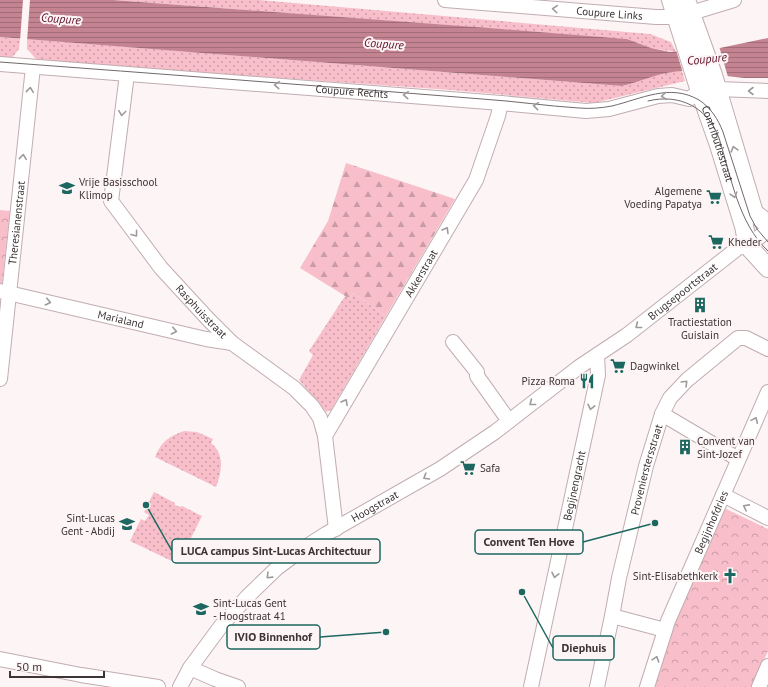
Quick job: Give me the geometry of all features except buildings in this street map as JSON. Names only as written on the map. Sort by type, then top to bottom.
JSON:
[{"type":"main road","name":"Contributiestraat","points":[[671,0],[685,10],[707,85],[754,213],[768,224]]},
{"type":"main road","name":"Contributiestraat","points":[[707,85],[719,145],[744,226],[748,246]]},
{"type":"main road","points":[[748,246],[768,268]]},
{"type":"street","name":"Coupure Links","points":[[445,0],[656,17],[734,0]]},
{"type":"street","name":"Coupure Rechts","points":[[0,64],[586,111],[609,109],[658,96],[672,95],[688,99],[707,85]]},
{"type":"street","name":"Theresianenstraat","points":[[0,379],[5,292],[33,67]]},
{"type":"street","name":"Rasphuisstraat","points":[[127,74],[111,201],[161,268],[208,319],[232,343],[294,388],[312,406],[320,418],[324,436],[336,529]]},
{"type":"street","points":[[707,85],[768,91]]},
{"type":"street","name":"Akkerstraat","points":[[324,436],[476,180],[501,103]]},
{"type":"street","name":"Brugsepoortstraat","points":[[597,355],[627,335],[738,248],[748,246],[768,230]]},
{"type":"street","name":"Marialand","points":[[5,292],[206,339],[232,343]]},
{"type":"street","name":"Provenierstersstraat","points":[[597,687],[612,616],[618,578],[646,466],[662,414],[670,398],[687,380],[738,338],[746,338],[768,350]]},
{"type":"street","points":[[453,342],[477,372],[477,376],[509,421]]},
{"type":"street","name":"Hoogstraat","points":[[180,687],[190,668],[221,626],[277,568],[301,550],[440,469],[509,421],[579,367],[597,355]]},
{"type":"street","name":"Begijnengracht","points":[[531,687],[598,375],[597,355]]},
{"type":"street","points":[[723,495],[768,392]]},
{"type":"street","points":[[662,414],[738,459]]},
{"type":"street","name":"Begijnhofdries","points":[[647,687],[665,630],[723,495],[768,518]]},
{"type":"street","points":[[612,616],[665,630]]},
{"type":"street","points":[[0,659],[81,675],[158,687]]},
{"type":"street","points":[[759,687],[768,666]]},
{"type":"street","points":[[190,668],[238,687]]},
{"type":"green space","points":[[113,0],[259,0],[650,34],[671,42],[676,52],[651,48],[627,39]]},
{"type":"green space","points":[[0,37],[20,39],[19,49],[11,59],[0,58]]},
{"type":"green space","points":[[27,39],[622,86],[659,74],[682,71],[685,81],[594,103],[451,90],[38,61],[27,49]]},
{"type":"green space","points":[[346,163],[455,199],[386,316],[353,293],[350,299],[300,268],[328,221]]},
{"type":"green space","points":[[0,210],[10,211],[2,283],[0,284]]},
{"type":"green space","points":[[353,293],[386,316],[331,410],[326,412],[299,380],[313,355],[309,351],[345,296],[350,299]]},
{"type":"green space","points":[[184,431],[197,432],[213,439],[211,443],[219,452],[221,464],[220,475],[216,487],[155,457],[160,447],[166,440]]},
{"type":"green space","points":[[154,492],[175,503],[175,505],[180,507],[182,506],[202,516],[178,564],[130,541],[141,519],[145,521],[149,515],[144,512]]},
{"type":"green space","points":[[724,508],[768,529],[768,651],[752,687],[653,687],[679,609]]},
{"type":"water","name":"Coupure","points":[[0,0],[113,0],[502,29],[627,39],[651,48],[670,52],[720,48],[768,38],[768,78],[744,78],[682,71],[659,75],[622,86],[0,37]]},
{"type":"pier","points":[[23,0],[30,0],[27,41],[20,41]]},
{"type":"pier","points":[[719,46],[728,77],[720,78],[683,73],[676,50]]},
{"type":"tram line","points":[[0,62],[583,108],[612,106],[656,94],[677,93],[688,95],[699,100],[707,107],[714,114],[719,123],[750,216],[757,229],[768,242]]},
{"type":"tram line","points":[[648,101],[660,99],[682,101],[691,105],[708,118],[719,138],[742,213],[749,227],[768,251]]},
{"type":"place","name":"Vrije Basisschool Klimop","points":[[67,188]]},
{"type":"place","name":"Algemene Voeding Papatya","points":[[714,197]]},
{"type":"place","name":"Kheder","points":[[716,242]]},
{"type":"place","name":"Tractiestation Guislain","points":[[700,305]]},
{"type":"place","name":"Dagwinkel","points":[[618,366]]},
{"type":"place","name":"Pizza Roma","points":[[587,381]]},
{"type":"place","name":"Convent van Sint-Jozef","points":[[685,447]]},
{"type":"place","name":"Safa","points":[[468,468]]},
{"type":"place","name":"LUCA campus Sint-Lucas Architectuur","points":[[146,505]]},
{"type":"place","name":"Convent Ten Hove","points":[[655,523]]},
{"type":"place","name":"Sint-Lucas Gent - Abdij","points":[[127,524]]},
{"type":"place","name":"Sint-Elisabethkerk","points":[[730,576]]},
{"type":"place","name":"Diephuis","points":[[522,592]]},
{"type":"place","name":"Sint-Lucas Gent - Hoogstraat 41","points":[[201,609]]},
{"type":"place","name":"IVIO Binnenhof","points":[[386,632]]}]
